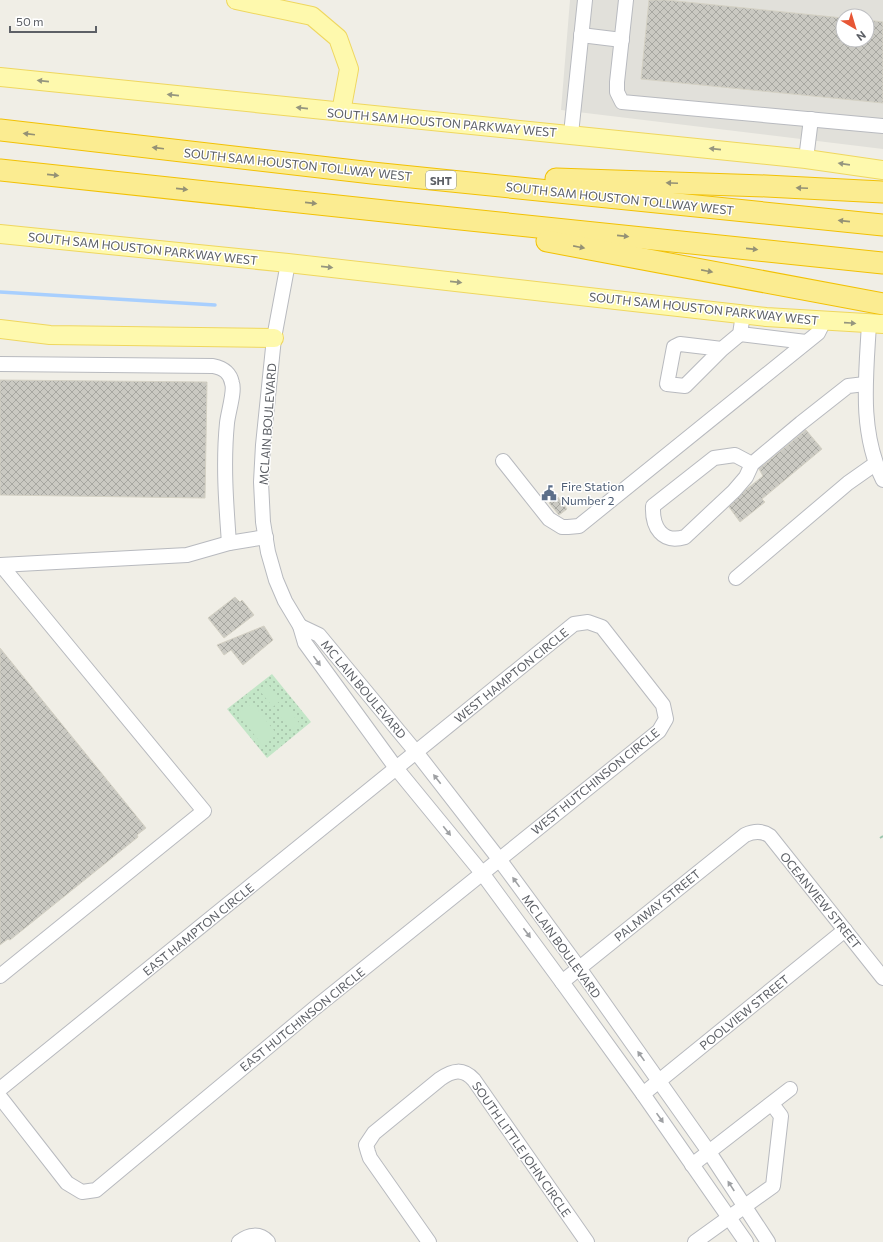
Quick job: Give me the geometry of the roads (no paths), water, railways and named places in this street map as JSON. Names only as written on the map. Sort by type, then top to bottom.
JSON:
[{"type":"highway","name":"SOUTH SAM HOUSTON TOLLWAY WEST","points":[[0,130],[372,173],[883,225]]},
{"type":"highway","points":[[0,170],[883,263]]},
{"type":"highway","points":[[372,173],[766,186],[883,192]]},
{"type":"highway","points":[[403,213],[883,304]]},
{"type":"main road","points":[[236,0],[312,16],[338,38],[349,70],[341,112]]},
{"type":"main road","name":"SOUTH SAM HOUSTON PARKWAY WEST","points":[[0,77],[571,134],[806,159],[883,170]]},
{"type":"main road","name":"SOUTH SAM HOUSTON PARKWAY WEST","points":[[0,234],[288,263],[743,314],[876,324]]},
{"type":"main road","points":[[0,329],[50,335],[274,338]]},
{"type":"street","points":[[571,134],[585,0]]},
{"type":"street","points":[[626,0],[617,82],[617,92],[622,102],[883,126]]},
{"type":"street","points":[[581,35],[622,40]]},
{"type":"street","points":[[806,159],[811,119]]},
{"type":"street","name":"MCLAIN BOULEVARD","points":[[288,263],[274,338],[263,445],[261,482],[263,522],[268,552],[285,601],[300,626]]},
{"type":"street","points":[[722,349],[740,334],[743,314]]},
{"type":"street","points":[[503,461],[549,519],[562,527],[568,528],[579,526],[818,333],[824,321]]},
{"type":"street","points":[[876,324],[865,384],[866,421],[875,464],[883,480]]},
{"type":"street","points":[[740,334],[806,342]]},
{"type":"street","points":[[0,364],[213,366],[222,368],[229,375],[233,385],[227,422],[225,478],[229,543]]},
{"type":"street","points":[[752,464],[735,455],[714,458],[653,506],[652,518],[657,529],[666,538],[677,539],[684,537],[738,486],[746,477],[752,464],[848,386],[865,384]]},
{"type":"street","points":[[736,578],[848,483],[875,464]]},
{"type":"street","points":[[1,565],[188,554],[229,543],[266,537]]},
{"type":"street","points":[[0,976],[204,811],[1,565]]},
{"type":"street","name":"WEST HAMPTON CIRCLE","points":[[396,768],[574,624],[588,622],[602,627],[639,676]]},
{"type":"street","name":"MC LAIN BOULEVARD","points":[[300,626],[319,635],[416,752],[499,859],[579,968],[709,1152],[768,1242]]},
{"type":"street","name":"MC LAIN BOULEVARD","points":[[300,626],[305,644],[339,691],[396,768],[482,873],[643,1094],[728,1218],[738,1239]]},
{"type":"street","name":"WEST HUTCHINSON CIRCLE","points":[[482,873],[659,731],[666,719],[662,706],[639,676]]},
{"type":"street","points":[[339,691],[355,678]]},
{"type":"street","name":"EAST HAMPTON CIRCLE","points":[[0,1089],[396,768]]},
{"type":"street","name":"OCEANVIEW STREET","points":[[754,832],[763,832],[770,836],[883,978]]},
{"type":"street","name":"PALMWAY STREET","points":[[562,982],[745,835],[754,832]]},
{"type":"street","name":"EAST HUTCHINSON CIRCLE","points":[[0,1097],[67,1183],[82,1192],[96,1190],[316,1007],[482,873]]},
{"type":"street","name":"POOLVIEW STREET","points":[[643,1094],[845,930]]},
{"type":"street","name":"SOUTH LITTLE JOHN CIRCLE","points":[[429,1242],[368,1152],[366,1145],[374,1133],[446,1075],[458,1072],[468,1074],[474,1080],[587,1242]]},
{"type":"street","points":[[692,1165],[790,1089]]},
{"type":"street","points":[[695,1242],[774,1186],[781,1116],[772,1104]]},
{"type":"street","points":[[738,1239],[755,1224]]},
{"type":"street","points":[[239,1242],[248,1236],[261,1236],[268,1242]]},
{"type":"waterway","points":[[0,292],[215,305]]},
{"type":"place","name":"Fire Station Number 2","points":[[549,493]]}]
